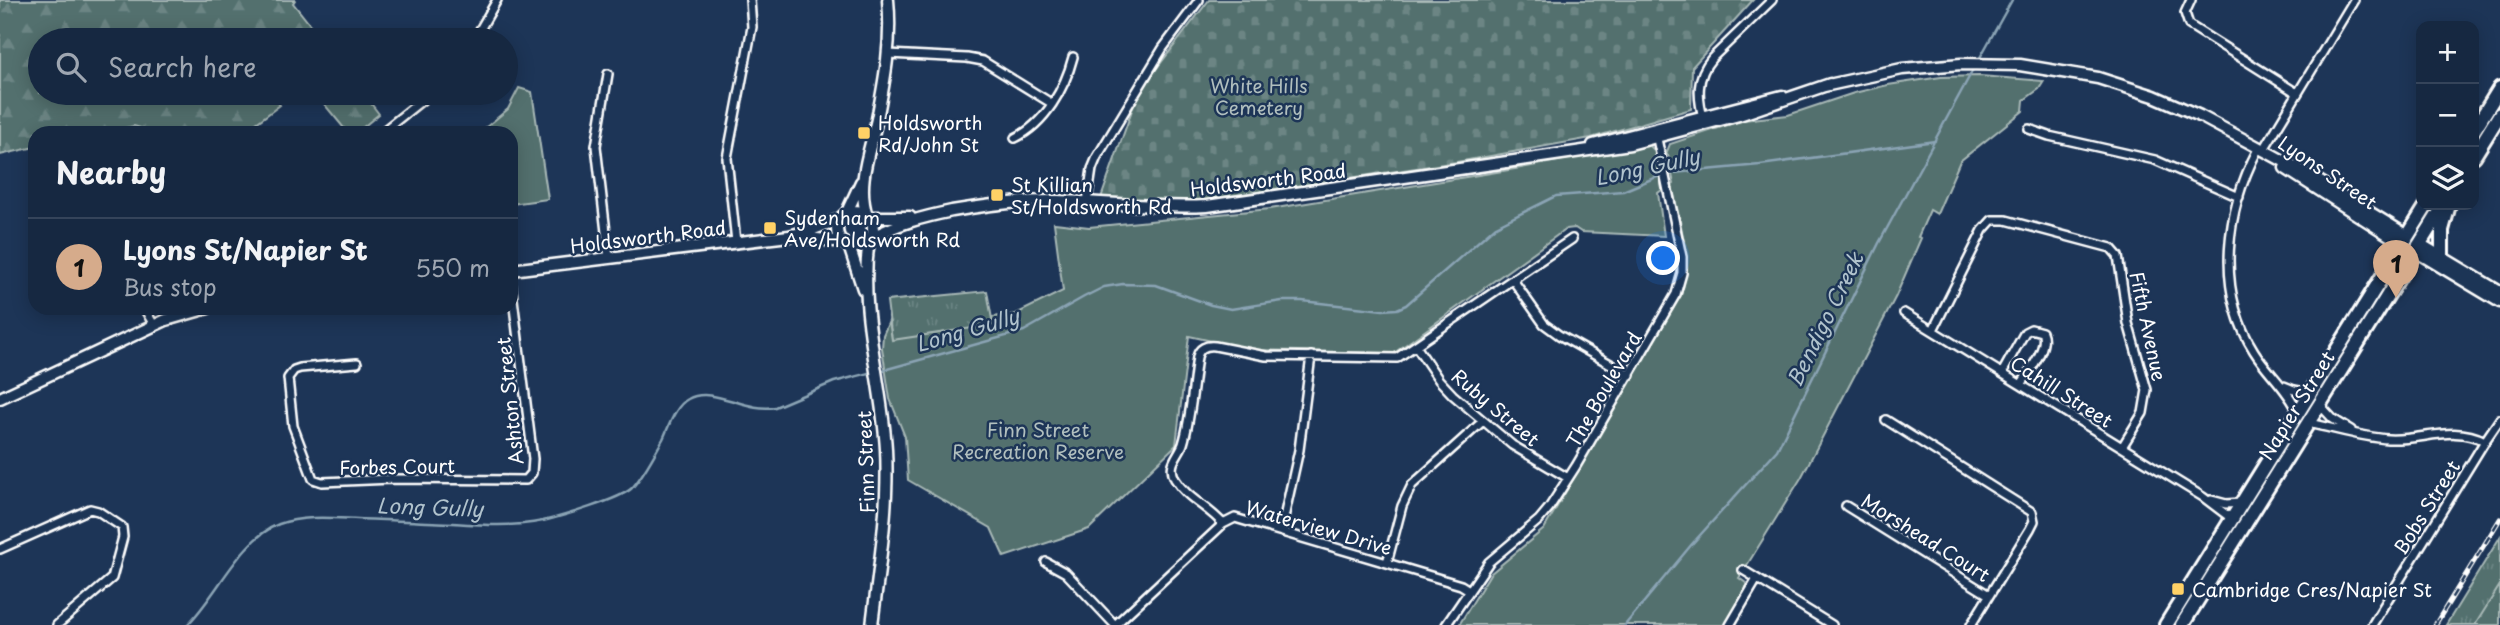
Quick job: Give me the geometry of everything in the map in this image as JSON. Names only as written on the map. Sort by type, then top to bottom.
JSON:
[{"type":"highway","points":[[2479,122],[2500,88]]},
{"type":"highway","points":[[2479,148],[2500,114]]},
{"type":"highway","name":"Napier Street","points":[[2166,625],[2424,210]]},
{"type":"highway","name":"Napier Street","points":[[2182,625],[2443,210]]},
{"type":"highway","points":[[2442,257],[2445,210]]},
{"type":"highway","name":"Lyons Street","points":[[2405,240],[2417,247]]},
{"type":"highway","points":[[2232,519],[2242,516],[2266,479],[2295,443]]},
{"type":"main road","points":[[864,175],[838,228],[846,244],[859,247],[870,240],[873,227],[863,199],[864,175],[888,54],[891,26],[888,0]]},
{"type":"main road","name":"Holdsworth Road","points":[[870,240],[898,225],[932,215],[1004,203],[1087,202],[1162,207],[1220,204],[1524,160],[1656,134],[1830,84],[1884,72],[1942,65],[2020,65],[2084,75],[2140,91],[2200,116],[2261,150]]},
{"type":"main road","name":"Lyons Street","points":[[2261,150],[2319,192],[2405,240]]},
{"type":"main road","points":[[844,216],[856,211],[868,216]]},
{"type":"main road","name":"Holdsworth Road","points":[[868,216],[932,215]]},
{"type":"main road","name":"Holdsworth Road","points":[[789,236],[844,216]]},
{"type":"main road","name":"Holdsworth Road","points":[[518,270],[789,236],[816,237],[846,244]]},
{"type":"main road","name":"Finn Street","points":[[870,240],[866,260],[867,299],[885,439],[886,491],[873,625]]},
{"type":"main road","name":"Finn Street","points":[[846,244],[867,299]]},
{"type":"main road","name":"Lyons Street","points":[[2417,247],[2442,257],[2500,292]]},
{"type":"main road","name":"Lyons Street","points":[[2417,247],[2500,302]]},
{"type":"main road","points":[[0,398],[180,315]]},
{"type":"street","points":[[481,28],[497,0]]},
{"type":"street","points":[[736,242],[727,158],[752,27],[750,0]]},
{"type":"street","points":[[1087,202],[1092,169],[1097,157],[1159,54],[1199,0]]},
{"type":"street","points":[[1704,121],[1699,86],[1705,68],[1772,0]]},
{"type":"street","points":[[2191,0],[2185,18],[2193,28],[2297,93]]},
{"type":"street","points":[[2298,412],[2290,396],[2270,374],[2248,342],[2231,297],[2229,254],[2232,226],[2247,171],[2354,0]]},
{"type":"street","points":[[888,54],[983,61],[1051,103]]},
{"type":"street","points":[[1015,138],[1035,126],[1064,83],[1073,57]]},
{"type":"street","points":[[608,74],[596,146],[609,258]]},
{"type":"street","points":[[391,126],[416,105]]},
{"type":"street","points":[[2029,129],[2155,160],[2239,197]]},
{"type":"street","name":"The Boulevard","points":[[1446,625],[1489,562],[1539,520],[1568,478],[1676,294],[1681,280],[1682,257],[1656,134]]},
{"type":"street","name":"Fifth Avenue","points":[[1933,330],[1986,225],[1992,220],[2007,220],[2111,247],[2118,256],[2128,323],[2147,390],[2143,412],[2122,447]]},
{"type":"street","name":"Waterview Drive","points":[[1469,590],[1239,519],[1223,524],[1215,514],[1194,500],[1178,483],[1172,471],[1183,442],[1199,351],[1211,345],[1252,354],[1392,359],[1400,357],[1572,240]]},
{"type":"street","points":[[1513,279],[1544,324],[1629,375]]},
{"type":"street","name":"Cahill Street","points":[[1904,313],[2203,497],[2232,519]]},
{"type":"street","points":[[148,315],[154,325]]},
{"type":"street","name":"Ashton Street","points":[[515,315],[533,459],[532,473]]},
{"type":"street","points":[[2002,373],[2025,332],[2035,329],[2042,332],[2045,338],[2043,346],[2021,385]]},
{"type":"street","name":"Ruby Street","points":[[1416,346],[1448,391],[1521,451],[1568,478]]},
{"type":"street","points":[[1281,531],[1299,450],[1311,356]]},
{"type":"street","name":"Forbes Court","points":[[357,363],[300,368],[291,372],[288,378],[293,426],[313,479],[322,482],[392,479],[516,481],[526,480],[532,473]]},
{"type":"street","points":[[2270,374],[2290,389],[2310,393]]},
{"type":"street","points":[[2319,404],[2333,419],[2358,434]]},
{"type":"street","name":"Bobs Street","points":[[2372,625],[2500,419]]},
{"type":"street","points":[[1885,420],[2032,512],[2032,525],[1971,625]]},
{"type":"street","points":[[1387,563],[1402,506],[1412,485],[1422,473],[1483,421]]},
{"type":"street","points":[[2308,423],[2358,434],[2404,439],[2456,432],[2471,434],[2485,441]]},
{"type":"street","name":"Cahill Street","points":[[2203,497],[2218,503],[2241,503]]},
{"type":"street","name":"Morshead Court","points":[[1846,506],[1989,595]]},
{"type":"street","points":[[0,549],[86,510],[99,511],[122,527],[123,537],[112,578],[57,625]]},
{"type":"street","points":[[1046,562],[1066,573],[1115,625],[1223,524]]},
{"type":"street","points":[[1743,570],[1832,625]]},
{"type":"street","points":[[1730,625],[1756,579]]},
{"type":"green space","points":[[0,0],[295,0],[293,3],[313,28],[28,28],[28,105],[280,105],[252,126],[28,126],[28,149],[0,155]]},
{"type":"green space","name":"White Hills Cemetery","points":[[1209,0],[1753,0],[1692,67],[1691,109],[1591,138],[1457,162],[1189,202],[1101,198],[1138,93]]},
{"type":"green space","points":[[1980,76],[2044,81],[2039,89],[2024,100],[2023,111],[1960,161],[1937,214],[1930,210],[1896,296],[1801,478],[1739,578],[1746,583],[1746,589],[1726,625],[1459,625],[1490,574],[1544,529],[1681,295],[1686,268],[1685,254],[1672,185],[1674,184],[1666,154],[1670,144],[1743,120],[1788,115],[1854,93],[1888,85],[1941,77]]},
{"type":"green space","points":[[518,90],[532,92],[548,199],[518,203],[518,126],[487,126],[510,105],[518,105]]},
{"type":"green space","points":[[325,105],[372,105],[379,114],[364,126],[342,126]]},
{"type":"green space","name":"Finn Street Recreation Reserve","points":[[1642,145],[1650,146],[1655,151],[1662,190],[1658,193],[1664,236],[1566,229],[1394,353],[1253,350],[1189,336],[1176,445],[1089,529],[1004,557],[991,528],[908,480],[905,437],[890,399],[882,348],[883,335],[889,321],[892,340],[993,325],[992,317],[1016,314],[1063,291],[1054,223],[1089,227],[1270,209],[1521,168]]},
{"type":"green space","points":[[987,291],[993,325],[892,341],[887,301]]},
{"type":"green space","points":[[2500,537],[2500,625],[2446,625]]},
{"type":"green space","points":[[2500,585],[2500,625],[2475,625]]},
{"type":"waterway","name":"Bendigo Creek","points":[[1977,63],[2012,0]]},
{"type":"waterway","name":"Bendigo Creek","points":[[1625,625],[1692,544],[1777,450],[1879,243],[1974,68]]},
{"type":"waterway","name":"Long Gully","points":[[880,371],[1024,331],[1104,287],[1123,284],[1156,285],[1211,305],[1231,309],[1282,301],[1397,309],[1406,305],[1496,226],[1556,196],[1623,191],[1673,173],[1760,165],[1935,141]]},
{"type":"waterway","name":"Long Gully","points":[[187,625],[252,542],[279,524],[318,518],[498,525],[543,521],[603,502],[632,488],[663,439],[676,411],[688,399],[708,395],[764,408],[775,407],[834,382],[873,372]]},
{"type":"railway","points":[[2435,625],[2500,519]]},
{"type":"place","name":"Holdsworth Rd/John St","points":[[864,133]]},
{"type":"place","name":"St Killian St/Holdsworth Rd","points":[[997,195]]},
{"type":"place","name":"Sydenham Ave/Holdsworth Rd","points":[[770,228]]},
{"type":"place","name":"Lyons St/Napier St","points":[[2396,298]]},
{"type":"place","name":"Cambridge Cres/Napier St","points":[[2178,589]]}]
